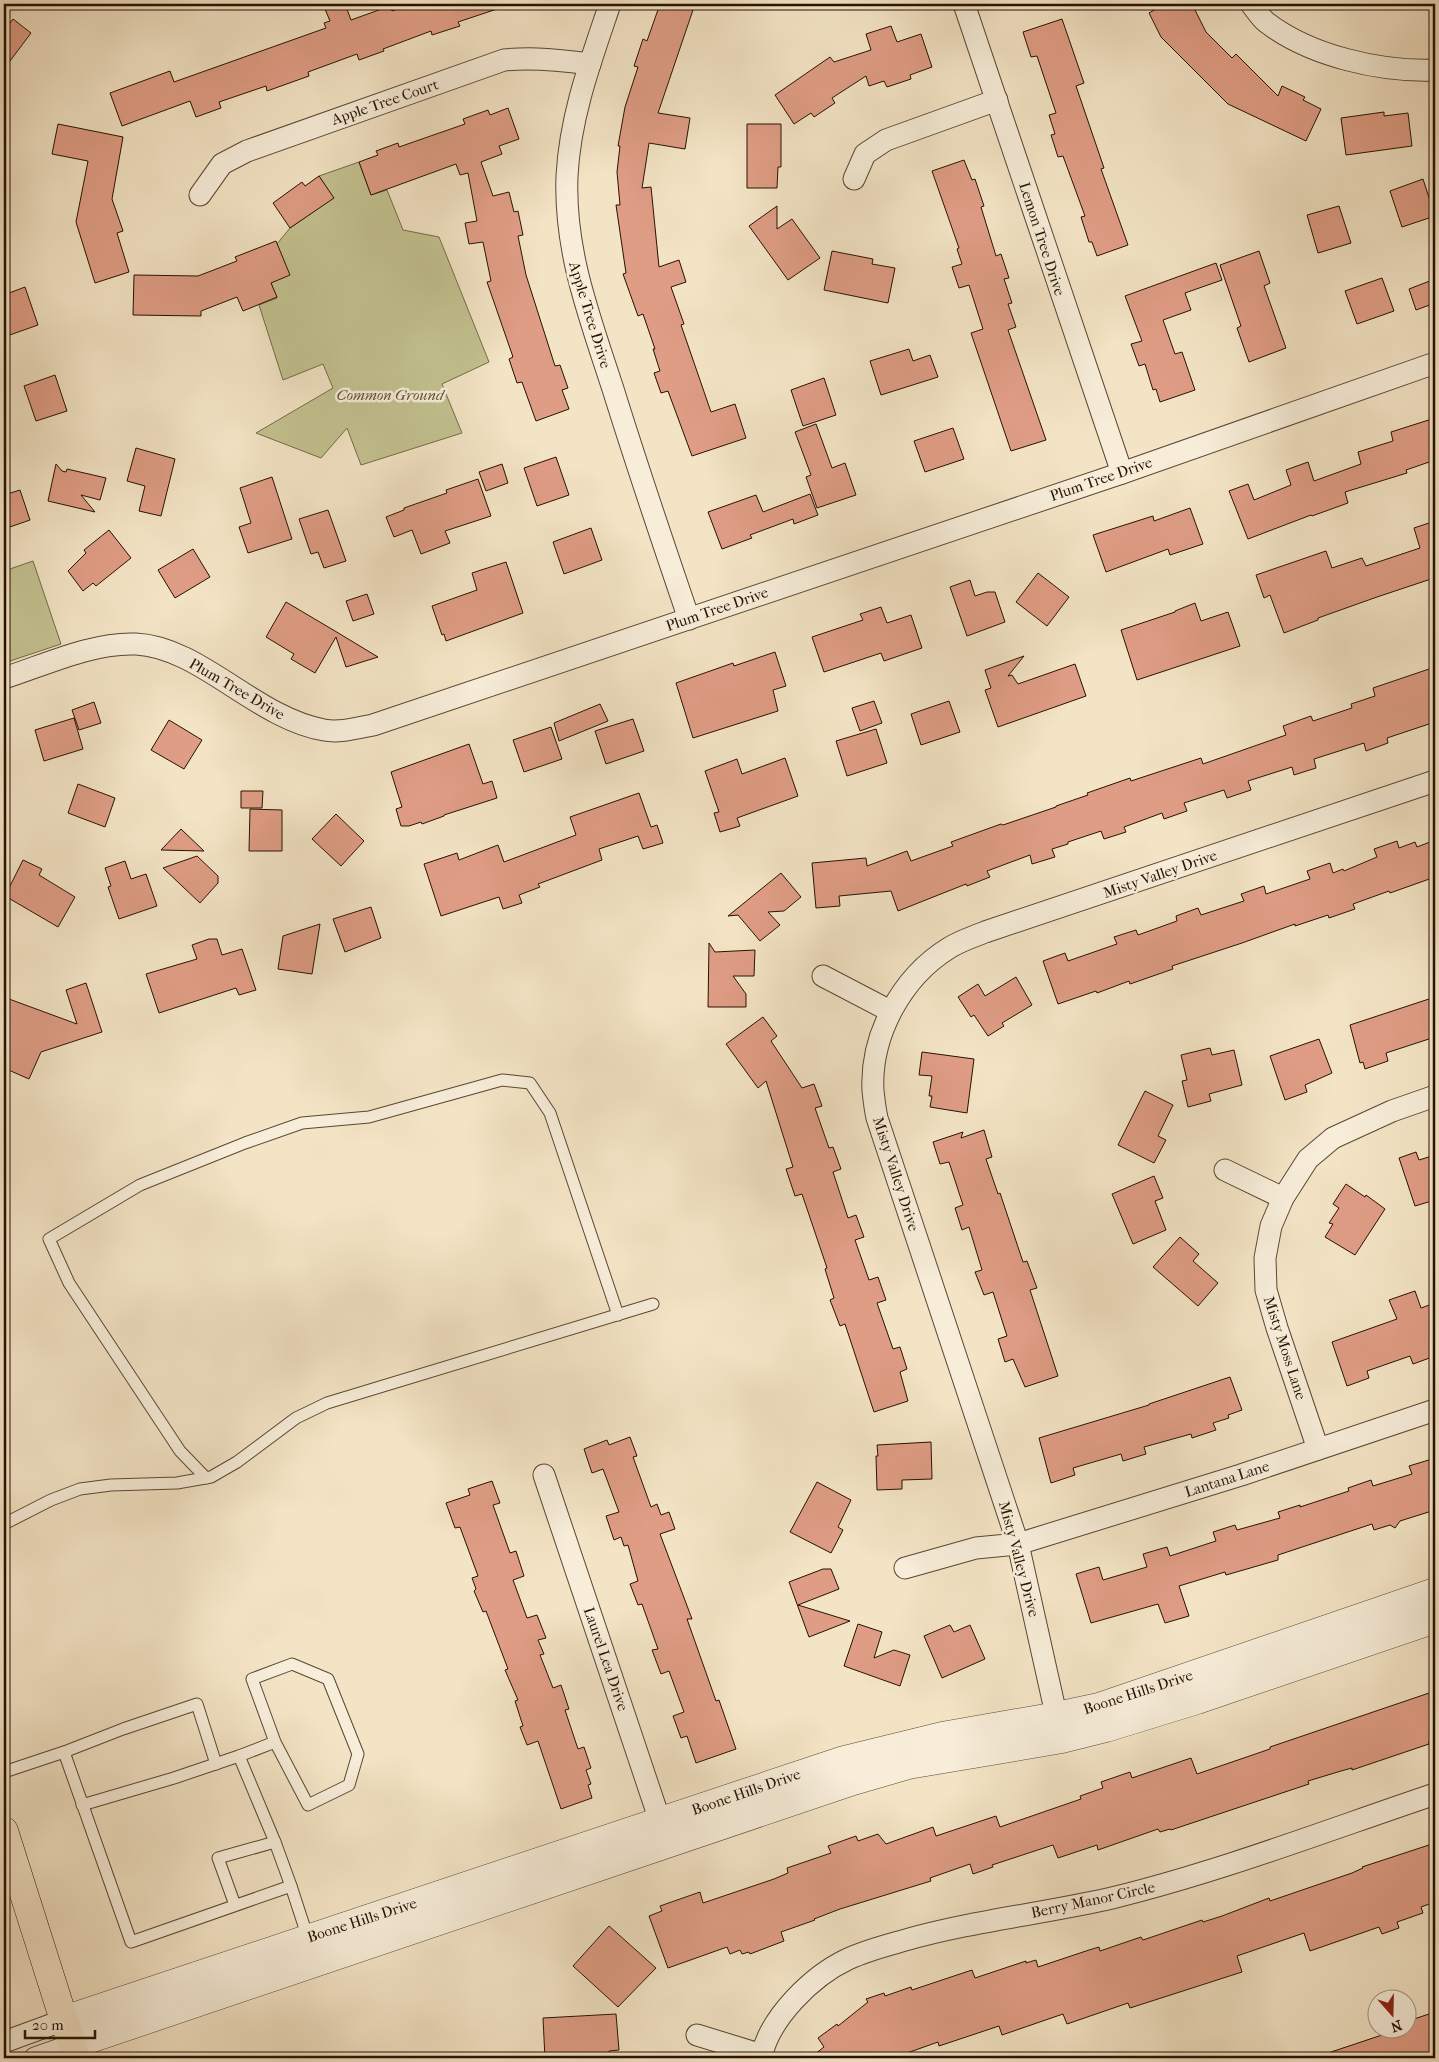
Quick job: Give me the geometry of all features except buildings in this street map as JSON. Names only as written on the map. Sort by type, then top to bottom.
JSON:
[{"type":"main road","points":[[4,1831],[71,2041]]},
{"type":"street","name":"Apple Tree Drive","points":[[610,4],[571,129],[567,216],[572,256],[584,302],[689,619]]},
{"type":"street","name":"Lemon Tree Drive","points":[[964,4],[1122,473]]},
{"type":"street","points":[[1251,4],[1264,20],[1292,39],[1331,56],[1368,64],[1435,70]]},
{"type":"street","name":"Apple Tree Court","points":[[200,195],[222,164],[247,151],[504,60],[526,58],[553,59],[590,64]]},
{"type":"street","points":[[854,179],[865,154],[886,140],[997,100]]},
{"type":"street","name":"Plum Tree Drive","points":[[4,678],[110,644],[136,644],[160,647],[188,661],[253,701],[288,719],[325,730],[349,730],[373,725],[1122,473],[1435,363]]},
{"type":"street","name":"Misty Valley Drive","points":[[1059,1728],[1018,1544],[877,1118],[873,1090],[875,1061],[890,1011],[904,989],[925,966],[950,947],[985,932],[1435,781]]},
{"type":"street","points":[[823,976],[890,1011]]},
{"type":"street","name":"Misty Moss Lane","points":[[1318,1449],[1276,1328],[1266,1290],[1266,1250],[1271,1226],[1283,1198],[1308,1158],[1333,1138],[1392,1111],[1435,1096]]},
{"type":"street","points":[[1225,1170],[1283,1198]]},
{"type":"street","name":"Lantana Lane","points":[[905,1568],[976,1548],[1018,1544],[1166,1499],[1435,1410]]},
{"type":"street","name":"Laurel Lea Drive","points":[[544,1475],[664,1832]]},
{"type":"street","name":"Boone Hills Drive","points":[[1059,1728],[1130,1697],[1435,1592]]},
{"type":"street","name":"Boone Hills Drive","points":[[71,2041],[664,1832],[862,1755],[942,1736],[1059,1728],[1106,1728],[1197,1700],[1435,1619]]},
{"type":"street","name":"Berry Manor Circle","points":[[761,2056],[773,2029],[796,1998],[822,1975],[848,1959],[934,1932],[990,1920],[1062,1910],[1180,1880],[1435,1794]]},
{"type":"street","name":"Boone Hills Drive","points":[[71,2041],[308,1938],[664,1832]]},
{"type":"street","points":[[696,2035],[761,2056]]},
{"type":"street","points":[[4,2042],[71,2041]]},
{"type":"street","points":[[35,2058],[71,2041]]},
{"type":"lane","points":[[206,1478],[180,1451],[69,1283],[49,1239],[140,1186],[245,1143],[302,1123],[368,1117],[502,1080],[530,1083],[550,1113],[618,1315]]},
{"type":"lane","points":[[4,1524],[51,1500],[80,1489],[111,1485],[177,1483],[206,1478],[237,1462],[296,1418],[327,1403],[652,1304]]},
{"type":"lane","points":[[292,1664],[328,1679],[358,1754],[349,1785],[308,1805],[275,1742],[252,1679],[292,1664]]},
{"type":"lane","points":[[4,1772],[198,1704],[216,1764]]},
{"type":"lane","points":[[82,1805],[174,1778],[275,1742]]},
{"type":"lane","points":[[64,1752],[130,1942],[291,1886]]},
{"type":"lane","points":[[240,1756],[275,1842],[308,1938]]},
{"type":"lane","points":[[235,1905],[218,1858],[275,1842]]},
{"type":"green space","name":"Common Ground","points":[[359,162],[371,195],[387,190],[403,230],[439,237],[489,362],[442,384],[462,433],[361,465],[347,428],[321,458],[256,433],[333,388],[323,364],[283,380],[259,305],[277,298],[271,283],[277,244],[290,228],[333,198],[319,176]]},
{"type":"green space","points":[[33,561],[61,644],[4,663],[4,571]]}]
